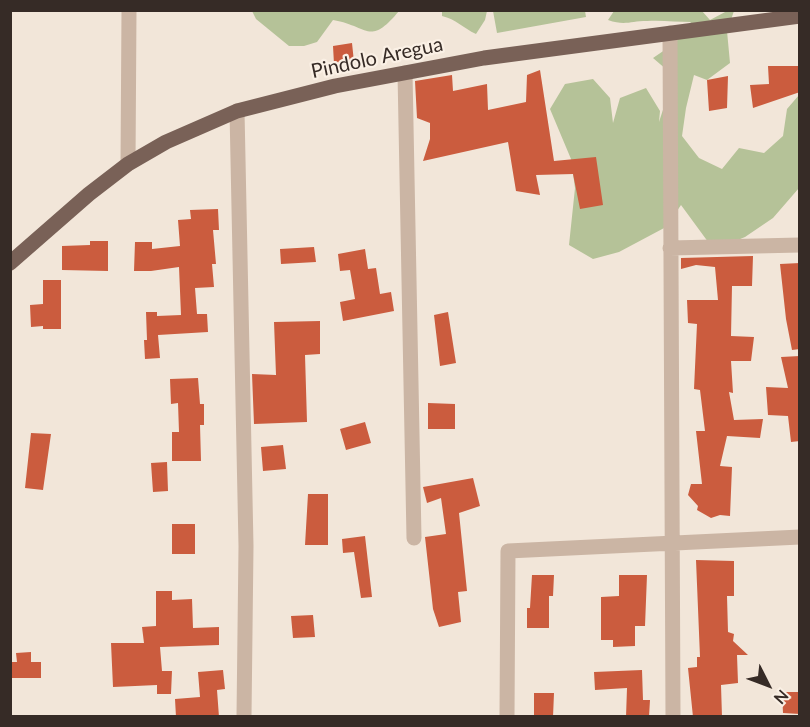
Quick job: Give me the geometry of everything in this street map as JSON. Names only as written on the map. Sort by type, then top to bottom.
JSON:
[{"type":"main road","name":"Pindolo Aregua","points":[[10,263],[89,194],[128,164],[166,142],[237,111],[335,86],[484,58],[800,16]]},
{"type":"street","points":[[128,164],[129,10]]},
{"type":"street","points":[[670,33],[669,248],[673,717]]},
{"type":"street","points":[[405,73],[414,538]]},
{"type":"street","points":[[237,111],[246,546],[244,717]]},
{"type":"street","points":[[669,248],[800,244]]},
{"type":"street","points":[[507,717],[508,551],[800,537]]},
{"type":"green space","points":[[442,10],[487,11],[485,20],[476,34],[442,16]]},
{"type":"green space","points":[[252,11],[399,11],[389,22],[374,31],[333,20],[317,42],[304,46],[289,46],[256,19]]},
{"type":"green space","points":[[493,11],[585,11],[586,17],[497,33]]},
{"type":"green space","points":[[614,11],[702,11],[710,20],[727,11],[734,11],[727,31],[730,63],[707,80],[694,75],[682,136],[699,158],[722,169],[739,148],[764,153],[783,136],[787,109],[799,95],[799,188],[773,218],[745,237],[714,250],[681,205],[666,227],[619,252],[593,259],[569,245],[575,188],[571,159],[550,109],[565,84],[593,79],[610,98],[613,123],[620,98],[646,88],[660,111],[659,122],[674,76],[653,58],[675,43],[691,22],[619,23],[608,20]]},
{"type":"building","points":[[352,43],[354,62],[334,64],[333,46]]},
{"type":"building","points":[[768,66],[800,66],[800,92],[753,108],[750,85],[769,84]]},
{"type":"building","points":[[540,70],[554,161],[596,157],[603,205],[580,209],[573,174],[536,175],[540,195],[516,191],[508,142],[423,161],[430,139],[430,123],[417,118],[415,81],[452,75],[453,91],[487,84],[488,110],[526,102],[527,75]]},
{"type":"building","points":[[728,76],[727,108],[709,111],[707,80]]},
{"type":"building","points":[[218,209],[219,230],[213,230],[216,264],[212,264],[214,287],[195,288],[197,314],[207,314],[208,332],[158,335],[160,358],[145,359],[146,312],[157,312],[157,316],[181,315],[179,267],[134,271],[135,242],[152,242],[152,249],[180,246],[178,220],[191,219],[190,210]]},
{"type":"building","points":[[90,241],[108,241],[108,271],[62,270],[62,246],[90,245]]},
{"type":"building","points":[[314,247],[316,262],[281,264],[280,249]]},
{"type":"building","points":[[365,249],[368,269],[376,268],[380,294],[391,292],[394,311],[343,321],[340,302],[355,299],[350,270],[340,271],[338,254]]},
{"type":"building","points":[[753,256],[752,286],[732,286],[731,336],[754,337],[751,361],[731,361],[733,393],[729,392],[734,420],[763,419],[760,438],[727,436],[720,466],[732,467],[730,516],[720,515],[711,518],[697,510],[698,506],[688,495],[691,484],[702,484],[696,431],[705,431],[700,390],[694,389],[697,324],[688,323],[687,300],[718,300],[715,267],[696,265],[681,269],[681,258]]},
{"type":"building","points":[[800,263],[800,349],[792,350],[780,264]]},
{"type":"building","points":[[43,280],[61,280],[61,329],[31,327],[30,305],[43,304]]},
{"type":"building","points":[[448,312],[456,363],[440,366],[434,315]]},
{"type":"building","points":[[320,321],[320,354],[305,355],[307,422],[254,424],[252,374],[276,375],[274,322]]},
{"type":"building","points":[[800,356],[800,441],[791,442],[788,416],[768,415],[766,387],[788,388],[781,357]]},
{"type":"building","points":[[198,378],[200,404],[204,404],[204,425],[200,425],[201,461],[172,461],[172,432],[179,432],[178,403],[171,404],[170,379]]},
{"type":"building","points":[[428,403],[455,404],[455,429],[428,429]]},
{"type":"building","points":[[365,422],[371,443],[346,450],[340,429]]},
{"type":"building","points":[[31,433],[51,434],[43,490],[25,488]]},
{"type":"building","points":[[283,445],[286,469],[263,471],[261,447]]},
{"type":"building","points":[[167,462],[168,491],[153,492],[151,463]]},
{"type":"building","points":[[473,478],[480,506],[459,513],[467,591],[458,592],[461,622],[439,627],[433,609],[425,537],[446,534],[441,498],[427,503],[423,487]]},
{"type":"building","points":[[308,494],[328,494],[328,545],[305,545]]},
{"type":"building","points":[[172,524],[195,524],[195,554],[172,554]]},
{"type":"building","points":[[365,536],[372,597],[361,598],[354,552],[343,553],[342,539]]},
{"type":"building","points":[[696,560],[734,561],[734,596],[727,596],[728,632],[734,634],[733,641],[748,655],[737,655],[738,683],[721,685],[722,717],[693,717],[688,668],[697,667],[697,657],[700,657]]},
{"type":"building","points":[[532,575],[554,575],[553,596],[549,596],[549,628],[527,628],[527,608],[530,608]]},
{"type":"building","points":[[619,575],[647,575],[645,626],[635,626],[635,646],[613,647],[613,640],[601,640],[601,597],[619,596]]},
{"type":"building","points":[[156,591],[172,591],[172,600],[192,599],[193,628],[219,627],[219,645],[160,647],[162,671],[172,671],[171,694],[157,694],[157,685],[113,687],[111,643],[144,643],[142,627],[156,626]]},
{"type":"building","points":[[313,615],[315,637],[293,638],[291,616]]},
{"type":"building","points":[[31,652],[31,662],[41,662],[41,678],[10,678],[10,662],[17,662],[16,653]]},
{"type":"building","points":[[223,670],[225,689],[217,690],[219,717],[176,717],[175,699],[200,697],[198,672]]},
{"type":"building","points":[[642,670],[643,700],[650,700],[649,717],[626,717],[627,688],[595,690],[594,672]]},
{"type":"building","points":[[782,692],[800,692],[800,714],[783,713]]},
{"type":"building","points":[[534,693],[554,693],[553,717],[534,717]]}]
